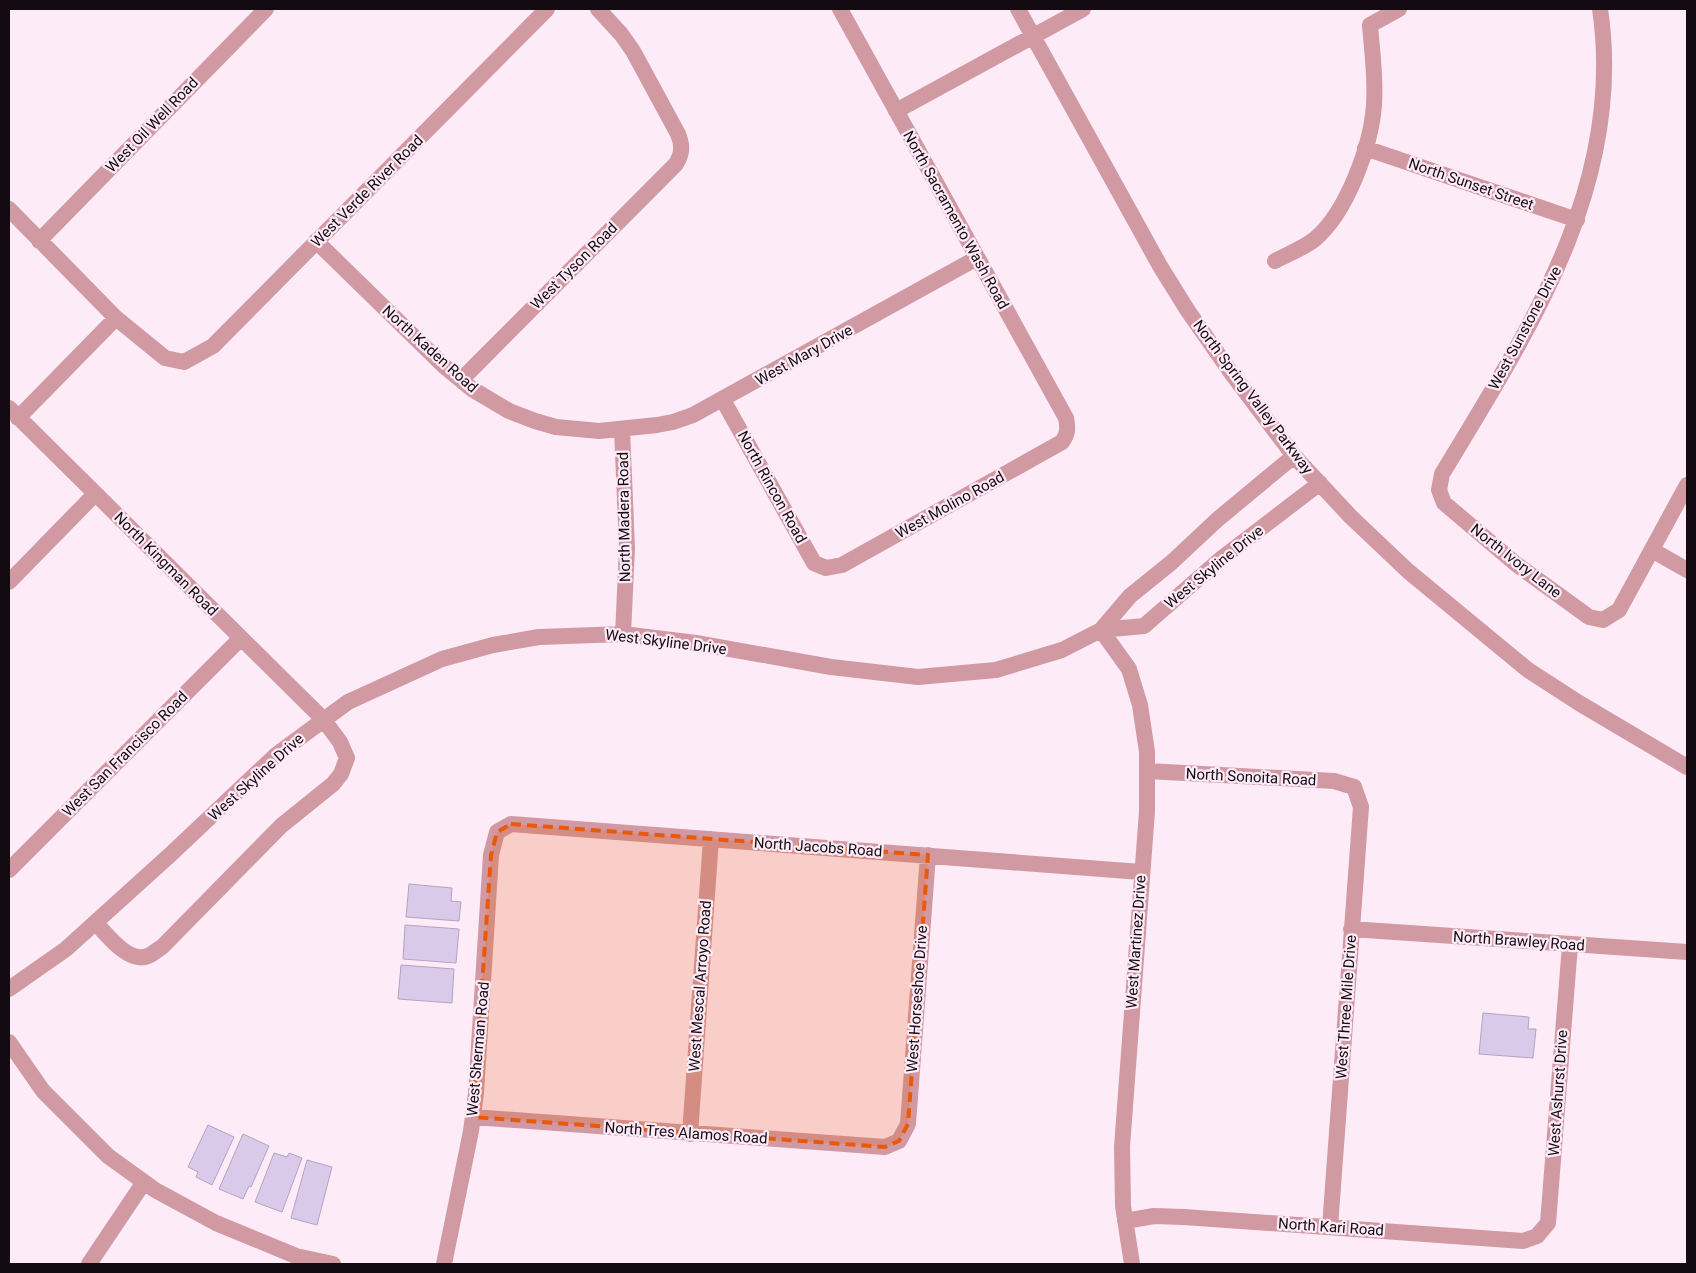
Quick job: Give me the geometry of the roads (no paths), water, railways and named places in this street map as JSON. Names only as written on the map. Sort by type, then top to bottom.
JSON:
[{"type":"street","name":"West Oil Well Road","points":[[39,241],[266,9]]},
{"type":"street","name":"West Verde River Road","points":[[116,318],[165,358],[184,362],[213,346],[547,9]]},
{"type":"street","name":"West Tyson Road","points":[[461,380],[676,164],[681,156],[682,149],[678,134],[633,51],[622,34],[598,9]]},
{"type":"street","name":"North Sacramento Wash Road","points":[[840,9],[1066,418],[1067,433]]},
{"type":"street","name":"North Spring Valley Parkway","points":[[1018,9],[1165,274],[1232,374],[1294,456],[1351,517],[1408,571],[1528,670],[1579,703],[1687,767]]},
{"type":"street","points":[[896,111],[1083,9]]},
{"type":"street","points":[[1275,261],[1314,240],[1328,226],[1344,203],[1372,127],[1374,103],[1370,24],[1400,9]]},
{"type":"street","name":"West Sunstone Drive","points":[[1439,490],[1442,474],[1520,341],[1552,280],[1576,220],[1594,163],[1601,109],[1604,65],[1600,9]]},
{"type":"street","name":"North Sunset Street","points":[[1365,148],[1576,220]]},
{"type":"street","points":[[9,209],[116,318],[13,413]]},
{"type":"street","name":"North Kaden Road","points":[[316,242],[444,366],[484,397],[509,411],[556,427],[600,432],[622,429]]},
{"type":"street","name":"West Mary Drive","points":[[622,429],[673,422],[693,415],[978,258]]},
{"type":"street","name":"North Rincon Road","points":[[723,400],[814,563],[826,568]]},
{"type":"street","name":"North Kingman Road","points":[[13,413],[323,719],[340,742],[347,758],[341,774],[333,784],[274,833],[162,947],[147,957],[132,955],[115,944],[96,923]]},
{"type":"street","name":"North Madera Road","points":[[622,429],[627,548],[623,634]]},
{"type":"street","name":"West Molino Road","points":[[826,568],[842,565],[1062,442],[1067,433]]},
{"type":"street","name":"West Skyline Drive","points":[[1102,630],[1130,596],[1294,456]]},
{"type":"street","name":"West Skyline Drive","points":[[9,989],[66,950],[276,755],[323,719],[348,702],[442,659],[494,645],[539,637],[623,634],[696,643],[831,667],[918,677],[996,670],[1062,650],[1102,630],[1144,626],[1222,558],[1320,483]]},
{"type":"street","points":[[1687,485],[1652,550],[1687,570]]},
{"type":"street","name":"North Ivory Lane","points":[[1439,490],[1444,503],[1516,564],[1589,617],[1603,620],[1619,610],[1652,550]]},
{"type":"street","points":[[9,582],[95,494]]},
{"type":"street","name":"West Martinez Drive","points":[[1102,630],[1129,668],[1140,705],[1147,752],[1146,811],[1122,1146],[1123,1206],[1132,1264]]},
{"type":"street","name":"West San Francisco Road","points":[[9,870],[241,638]]},
{"type":"street","name":"North Sonoita Road","points":[[1147,771],[1334,781],[1354,787]]},
{"type":"street","name":"West Three Mile Drive","points":[[1330,1227],[1360,807],[1354,787]]},
{"type":"street","name":"North Jacobs Road","points":[[498,832],[511,824],[1141,872]]},
{"type":"street","name":"West Sherman Road","points":[[444,1264],[476,1093],[491,855],[498,832]]},
{"type":"street","name":"West Mescal Arroyo Road","points":[[690,1134],[711,839]]},
{"type":"street","name":"West Horseshoe Drive","points":[[899,1141],[908,1124],[928,855]]},
{"type":"street","name":"North Brawley Road","points":[[1351,929],[1687,952]]},
{"type":"street","name":"West Ashurst Drive","points":[[1537,1236],[1548,1223],[1570,945]]},
{"type":"street","points":[[9,1042],[43,1091],[108,1156],[144,1182],[216,1223],[296,1256],[333,1264]]},
{"type":"street","name":"North Tres Alamos Road","points":[[472,1117],[690,1134],[885,1146],[899,1141]]},
{"type":"street","points":[[89,1264],[144,1182]]},
{"type":"street","name":"North Kari Road","points":[[1125,1221],[1154,1216],[1523,1240],[1537,1236]]}]
